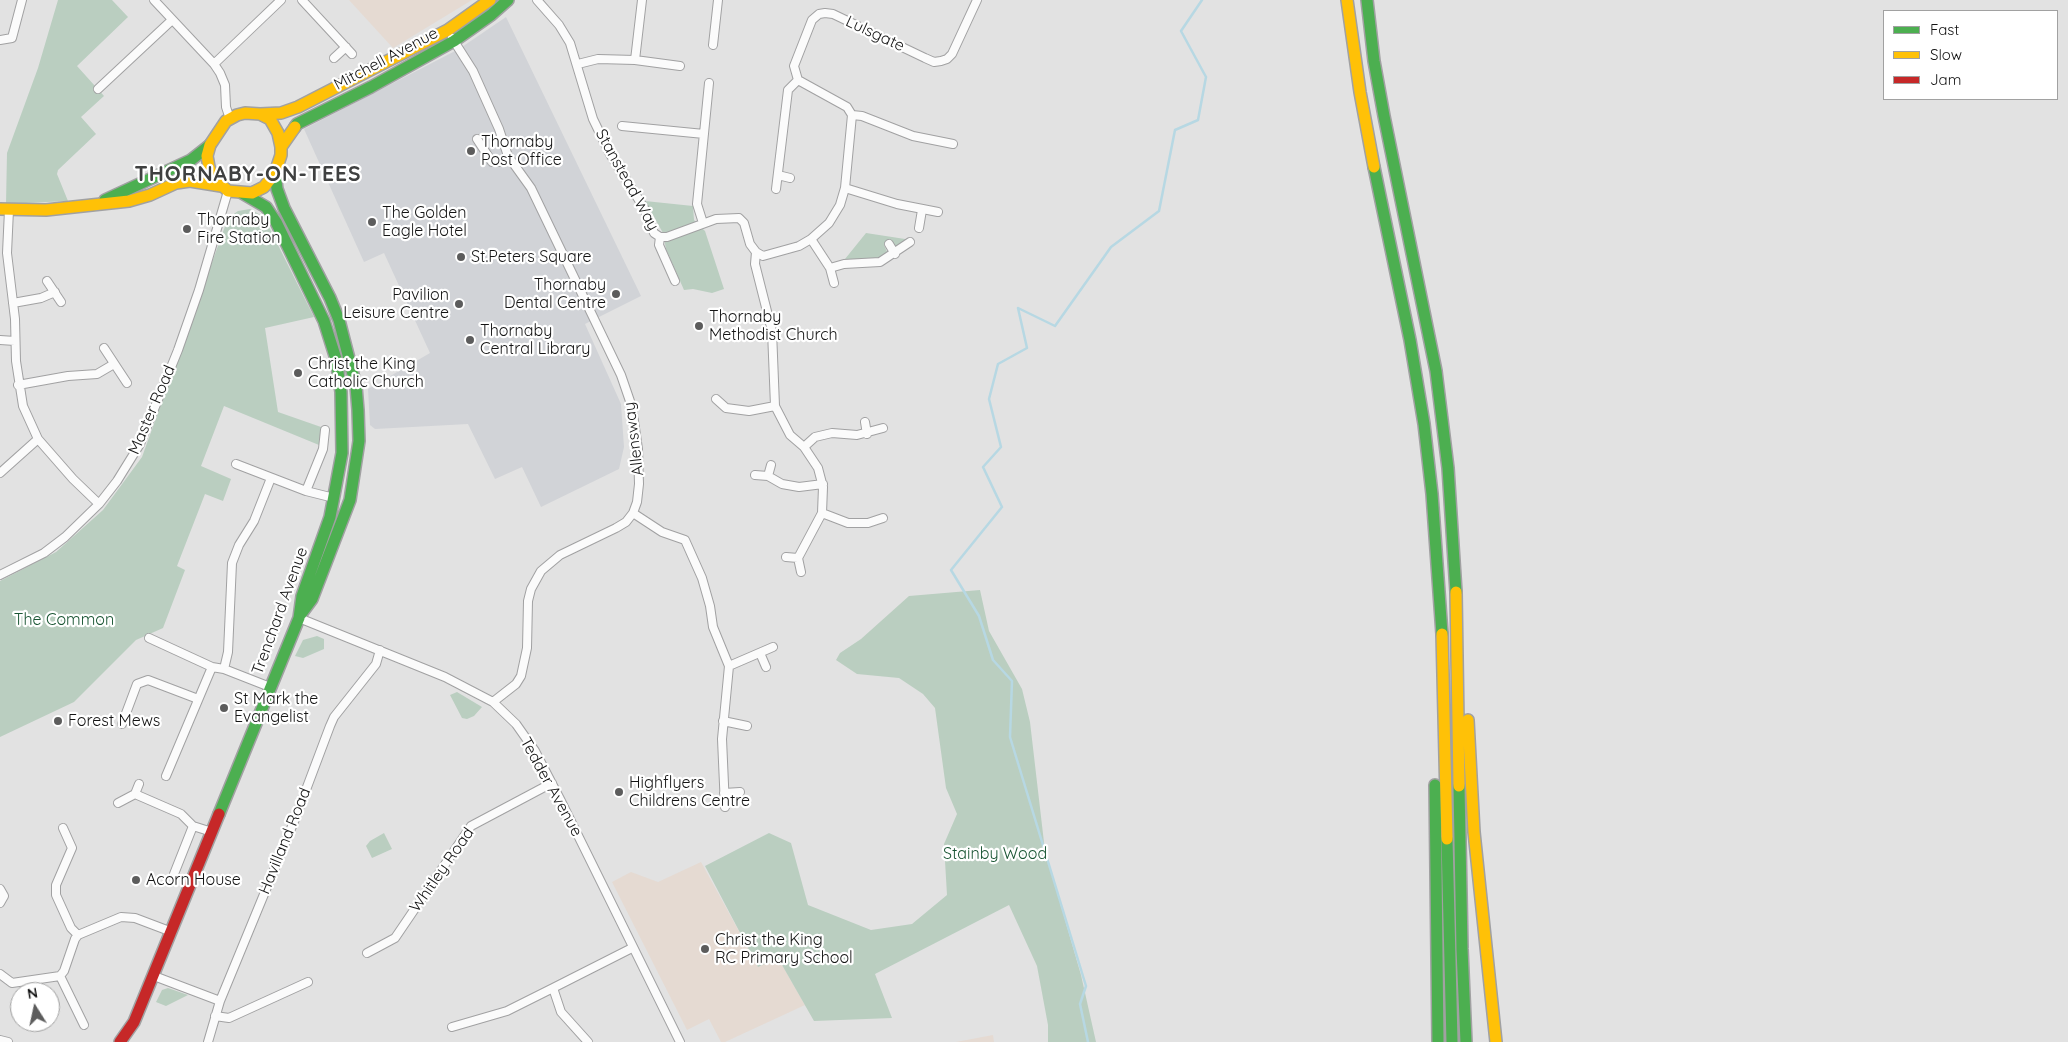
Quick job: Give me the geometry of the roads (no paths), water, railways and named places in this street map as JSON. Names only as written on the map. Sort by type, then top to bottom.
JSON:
[{"type":"main road","name":"Mitchell Avenue","points":[[230,119],[245,113],[281,112],[298,107],[448,30],[490,0]]},
{"type":"main road","name":"Mitchell Avenue","points":[[275,173],[281,155],[281,147],[297,124],[371,87],[454,41],[508,0]]},
{"type":"main road","points":[[1347,0],[1360,92],[1372,158],[1412,349],[1424,424],[1432,494],[1441,604],[1452,1042]]},
{"type":"main road","points":[[1367,0],[1374,61],[1384,116],[1436,371],[1448,468],[1456,572],[1462,940],[1466,1042]]},
{"type":"main road","points":[[260,114],[270,119],[275,126],[281,147]]},
{"type":"main road","points":[[225,188],[209,167],[208,156],[210,145],[220,127],[230,119]]},
{"type":"main road","points":[[99,203],[190,160],[210,145]]},
{"type":"main road","points":[[5,210],[46,210],[129,201],[150,195],[176,183],[190,181],[242,193],[252,193],[264,187],[275,173]]},
{"type":"main road","points":[[275,173],[277,189],[284,208],[330,298],[343,333],[356,386],[359,441],[354,480],[343,519],[321,560]]},
{"type":"main road","name":"Trenchard Avenue","points":[[120,1042],[134,1022],[154,976],[298,618],[302,596],[321,560],[342,453],[341,392],[330,338],[317,305],[276,222],[266,207],[242,193]]},
{"type":"main road","points":[[317,305],[330,298]]},
{"type":"main road","points":[[1448,468],[1460,523],[1465,582],[1469,766],[1496,1042]]},
{"type":"main road","points":[[1436,547],[1434,665],[1438,1042]]},
{"type":"main road","points":[[1442,1042],[1443,971],[1448,931]]},
{"type":"main road","points":[[1490,987],[1491,1042]]},
{"type":"street","points":[[0,40],[12,38],[22,0]]},
{"type":"street","points":[[154,0],[214,64],[225,85],[226,107],[230,119]]},
{"type":"street","points":[[214,64],[281,0]]},
{"type":"street","points":[[302,0],[352,54]]},
{"type":"street","name":"Stanstead Way","points":[[537,0],[559,25],[570,43],[578,64],[583,90],[591,112],[610,154],[644,208],[654,233],[660,238],[659,245],[675,281]]},
{"type":"street","points":[[635,60],[642,0]]},
{"type":"street","points":[[713,45],[718,0]]},
{"type":"street","name":"Lulsgate","points":[[776,189],[788,90],[798,80],[794,66],[812,20],[819,14],[833,14],[934,62],[947,59],[952,54],[977,0]]},
{"type":"street","points":[[98,89],[172,20]]},
{"type":"street","name":"Allensway","points":[[448,30],[473,71],[499,129],[508,156],[533,192],[596,320],[628,394],[635,423],[638,449],[639,484],[634,513]]},
{"type":"street","points":[[334,58],[346,47]]},
{"type":"street","points":[[578,64],[598,59],[635,60],[680,66]]},
{"type":"street","points":[[660,238],[716,219],[739,218],[744,223],[750,244],[756,252],[763,256],[799,246],[812,239],[829,223],[840,205],[845,188],[852,115],[847,107],[798,80]]},
{"type":"street","points":[[703,223],[697,204],[709,83]]},
{"type":"street","points":[[852,115],[862,116],[914,136],[953,144]]},
{"type":"street","points":[[622,126],[704,134]]},
{"type":"street","points":[[942,142],[944,132]]},
{"type":"street","points":[[477,139],[492,162],[500,162],[508,156]]},
{"type":"street","points":[[778,176],[790,178]]},
{"type":"street","name":"Master Road","points":[[0,575],[44,554],[65,537],[100,504],[140,444],[184,333],[225,188]]},
{"type":"street","points":[[845,188],[922,210],[938,212]]},
{"type":"street","points":[[5,210],[4,253],[13,303],[18,385],[23,406],[38,439],[73,479],[100,504]]},
{"type":"street","points":[[919,228],[922,210]]},
{"type":"street","points":[[812,239],[830,268],[834,283]]},
{"type":"street","points":[[830,268],[844,264],[880,262],[895,254],[910,242]]},
{"type":"street","points":[[889,244],[895,254]]},
{"type":"street","points":[[756,252],[755,264],[772,331],[775,406],[790,435],[804,447],[818,468],[822,484],[824,499],[822,514],[798,558],[801,572]]},
{"type":"street","points":[[47,281],[61,302]]},
{"type":"street","points":[[13,303],[41,298],[54,292]]},
{"type":"street","points":[[0,340],[15,341]]},
{"type":"street","points":[[104,348],[127,383]]},
{"type":"street","points":[[18,385],[68,376],[97,374],[114,364]]},
{"type":"street","points":[[716,399],[726,408],[749,411],[775,406]]},
{"type":"street","points":[[721,416],[726,408]]},
{"type":"street","points":[[865,422],[868,434]]},
{"type":"street","points":[[804,447],[816,437],[832,433],[868,434],[883,428]]},
{"type":"street","points":[[306,491],[322,449],[326,430]]},
{"type":"street","points":[[0,473],[38,439]]},
{"type":"street","points":[[236,464],[306,491],[334,498]]},
{"type":"street","points":[[768,476],[771,465]]},
{"type":"street","points":[[755,475],[768,476],[782,484],[799,487],[822,484]]},
{"type":"street","points":[[224,669],[228,652],[232,563],[239,545],[254,521],[271,478]]},
{"type":"street","points":[[493,702],[516,684],[521,676],[527,648],[528,601],[531,589],[541,571],[560,555],[616,528],[626,522],[634,513],[662,532],[685,540],[702,578],[710,606],[712,627],[729,666],[722,739],[725,807]]},
{"type":"street","points":[[822,514],[848,523],[868,523],[883,518]]},
{"type":"street","points":[[786,557],[798,558]]},
{"type":"street","name":"Tedder Avenue","points":[[298,618],[446,677],[493,702],[516,724],[535,750],[680,1042]]},
{"type":"street","points":[[149,638],[212,667],[224,669],[270,687]]},
{"type":"street","points":[[729,666],[773,647]]},
{"type":"street","name":"Havilland Road","points":[[208,1042],[220,1001],[295,819],[330,726],[334,717],[376,664],[380,650]]},
{"type":"street","points":[[760,653],[766,667]]},
{"type":"street","points":[[166,776],[212,667]]},
{"type":"street","points":[[122,724],[137,684],[148,680],[198,699]]},
{"type":"street","points":[[724,721],[746,726]]},
{"type":"street","points":[[118,802],[135,794],[139,784]]},
{"type":"street","name":"Whitley Road","points":[[367,953],[395,938],[471,826],[552,784]]},
{"type":"street","points":[[724,793],[740,792]]},
{"type":"street","points":[[135,794],[182,814],[193,826],[212,832]]},
{"type":"street","points":[[174,874],[193,826]]},
{"type":"street","points":[[64,828],[72,848],[56,884],[56,894],[72,928],[78,935]]},
{"type":"street","points":[[0,889],[4,896],[0,903]]},
{"type":"street","points":[[0,974],[12,983],[60,976],[64,971],[78,935],[121,918],[135,918],[172,932]]},
{"type":"street","points":[[452,1027],[507,1011],[632,948]]},
{"type":"street","points":[[60,976],[84,1025]]},
{"type":"street","points":[[154,976],[220,1001]]},
{"type":"street","points":[[215,1016],[230,1018],[308,982]]},
{"type":"street","points":[[553,988],[561,1012],[588,1042]]},
{"type":"street","points":[[0,1040],[8,1042]]},
{"type":"waterway","points":[[1088,1042],[1080,1004],[1086,986],[1010,737],[1012,681],[993,660],[979,616],[951,570],[1002,507],[983,467],[1001,447],[989,399],[998,364],[1027,348],[1018,308],[1055,326],[1111,247],[1159,211],[1175,130],[1198,120],[1206,77],[1181,31],[1202,0]]},
{"type":"place","name":"Thornaby Post Office","points":[[471,151]]},
{"type":"place","name":"The Golden Eagle Hotel","points":[[372,222]]},
{"type":"place","name":"Thornaby Fire Station","points":[[187,229]]},
{"type":"place","name":"St.Peters Square","points":[[461,257]]},
{"type":"place","name":"Thornaby Dental Centre","points":[[616,294]]},
{"type":"place","name":"Pavilion Leisure Centre","points":[[459,304]]},
{"type":"place","name":"Thornaby Methodist Church","points":[[699,326]]},
{"type":"place","name":"Thornaby Central Library","points":[[470,340]]},
{"type":"place","name":"Christ the King Catholic Church","points":[[298,373]]},
{"type":"place","name":"St Mark the Evangelist","points":[[224,708]]},
{"type":"place","name":"Forest Mews","points":[[58,721]]},
{"type":"place","name":"Highflyers Childrens Centre","points":[[619,792]]},
{"type":"place","name":"Acorn House","points":[[136,880]]},
{"type":"place","name":"Christ the King RC Primary School","points":[[705,949]]},
{"type":"district","name":"THORNABY-ON-TEES","points":[[248,175]]},
{"type":"park label","name":"The Common","points":[[64,620]]},
{"type":"park label","name":"Stainby Wood","points":[[995,854]]}]
